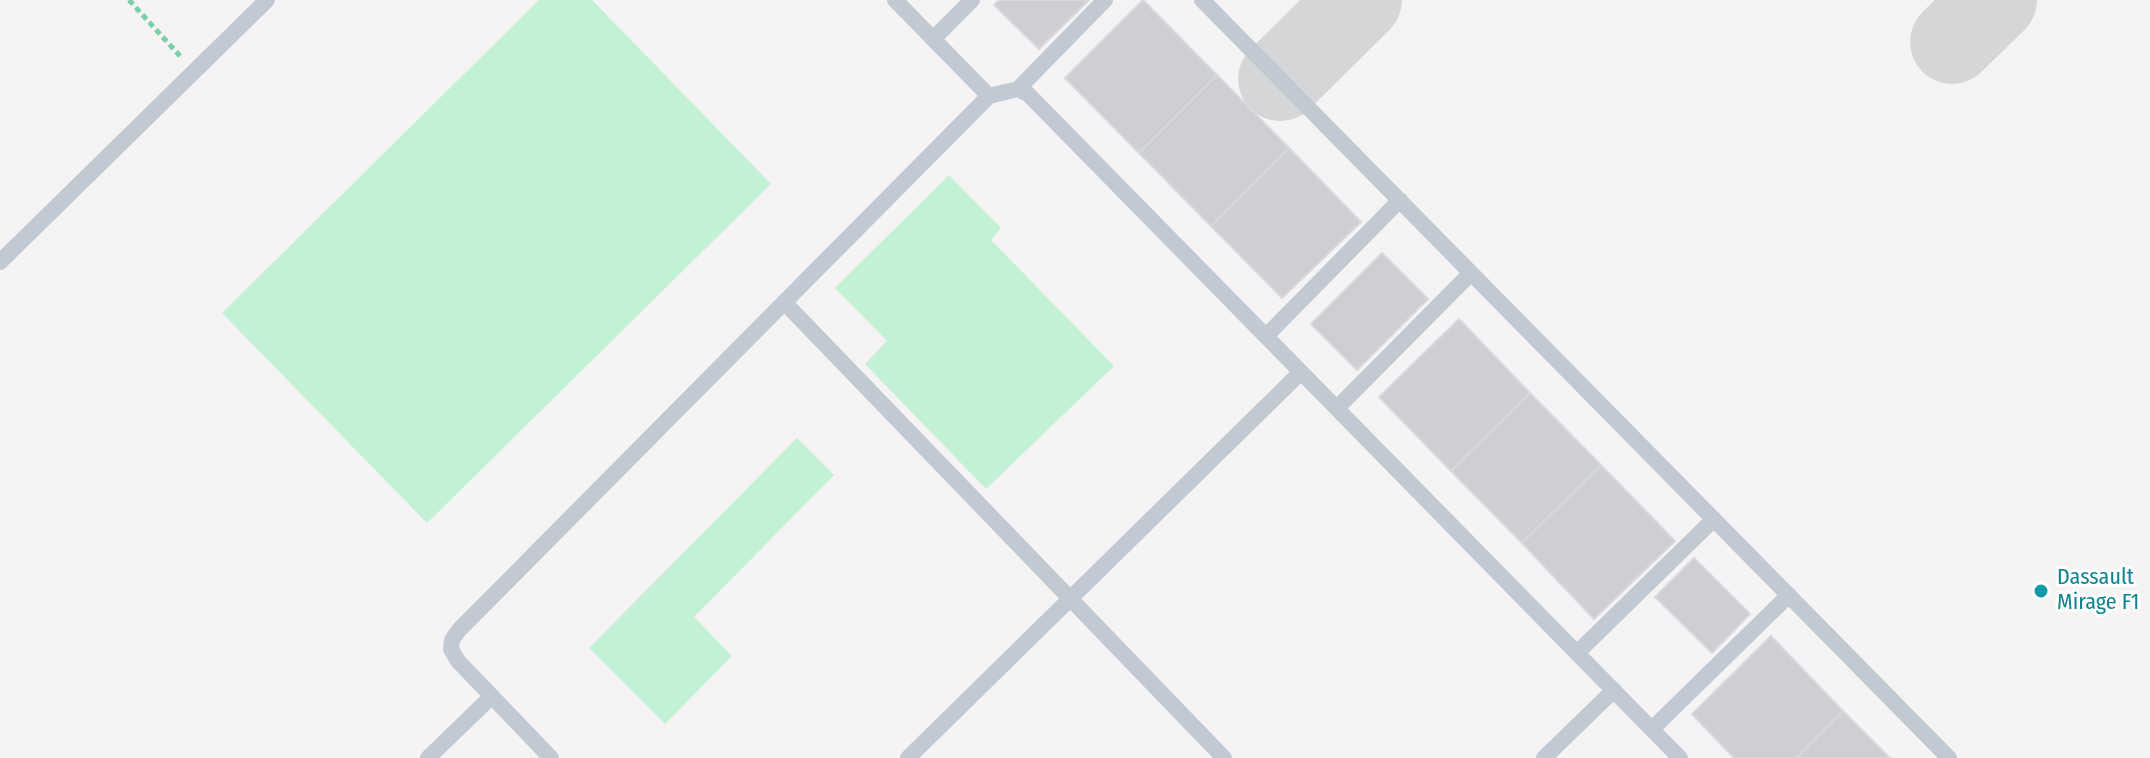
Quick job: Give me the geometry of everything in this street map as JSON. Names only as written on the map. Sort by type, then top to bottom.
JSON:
[{"type":"lane","points":[[0,262],[267,0]]},
{"type":"lane","points":[[895,0],[989,96]]},
{"type":"lane","points":[[933,39],[972,0]]},
{"type":"lane","points":[[551,758],[458,661],[451,649],[452,640],[459,630],[989,96],[1018,89],[1105,0]]},
{"type":"lane","points":[[1202,0],[1949,758]]},
{"type":"lane","points":[[1018,89],[1028,94],[1680,758]]},
{"type":"lane","points":[[1266,336],[1400,200]]},
{"type":"lane","points":[[1337,408],[1471,273]]},
{"type":"lane","points":[[784,302],[1224,758]]},
{"type":"lane","points":[[908,758],[1301,372]]},
{"type":"lane","points":[[1577,653],[1714,519]]},
{"type":"lane","points":[[1652,729],[1789,595]]},
{"type":"lane","points":[[1544,758],[1614,690]]},
{"type":"lane","points":[[428,758],[492,696]]},
{"type":"path","points":[[129,0],[194,72]]},
{"type":"green space","points":[[539,0],[592,0],[771,184],[427,523],[222,313]]},
{"type":"green space","points":[[949,175],[1001,228],[991,240],[1114,366],[986,489],[865,364],[887,341],[835,288]]},
{"type":"green space","points":[[797,438],[834,475],[694,617],[732,656],[665,724],[589,648]]},
{"type":"building","points":[[999,0],[1089,0],[1039,49],[994,5]]},
{"type":"building","points":[[1143,0],[1217,75],[1139,153],[1065,78]]},
{"type":"building","points":[[1217,75],[1289,148],[1211,226],[1139,153]]},
{"type":"building","points":[[1289,148],[1361,222],[1282,298],[1211,226]]},
{"type":"building","points":[[1382,253],[1428,299],[1357,370],[1311,324]]},
{"type":"building","points":[[1459,319],[1530,393],[1451,471],[1379,397]]},
{"type":"building","points":[[1530,393],[1601,465],[1522,543],[1451,471]]},
{"type":"building","points":[[1601,465],[1675,541],[1594,619],[1522,543]]},
{"type":"building","points":[[1694,558],[1750,614],[1712,653],[1655,597]]},
{"type":"building","points":[[1771,636],[1843,711],[1796,758],[1734,758],[1692,714]]},
{"type":"building","points":[[1843,711],[1890,758],[1796,758]]},
{"type":"taxiway","points":[[1280,79],[1360,0]]},
{"type":"taxiway","points":[[1952,42],[1995,0]]},
{"type":"place","name":"Dassault Mirage F1","points":[[2041,591]]}]
